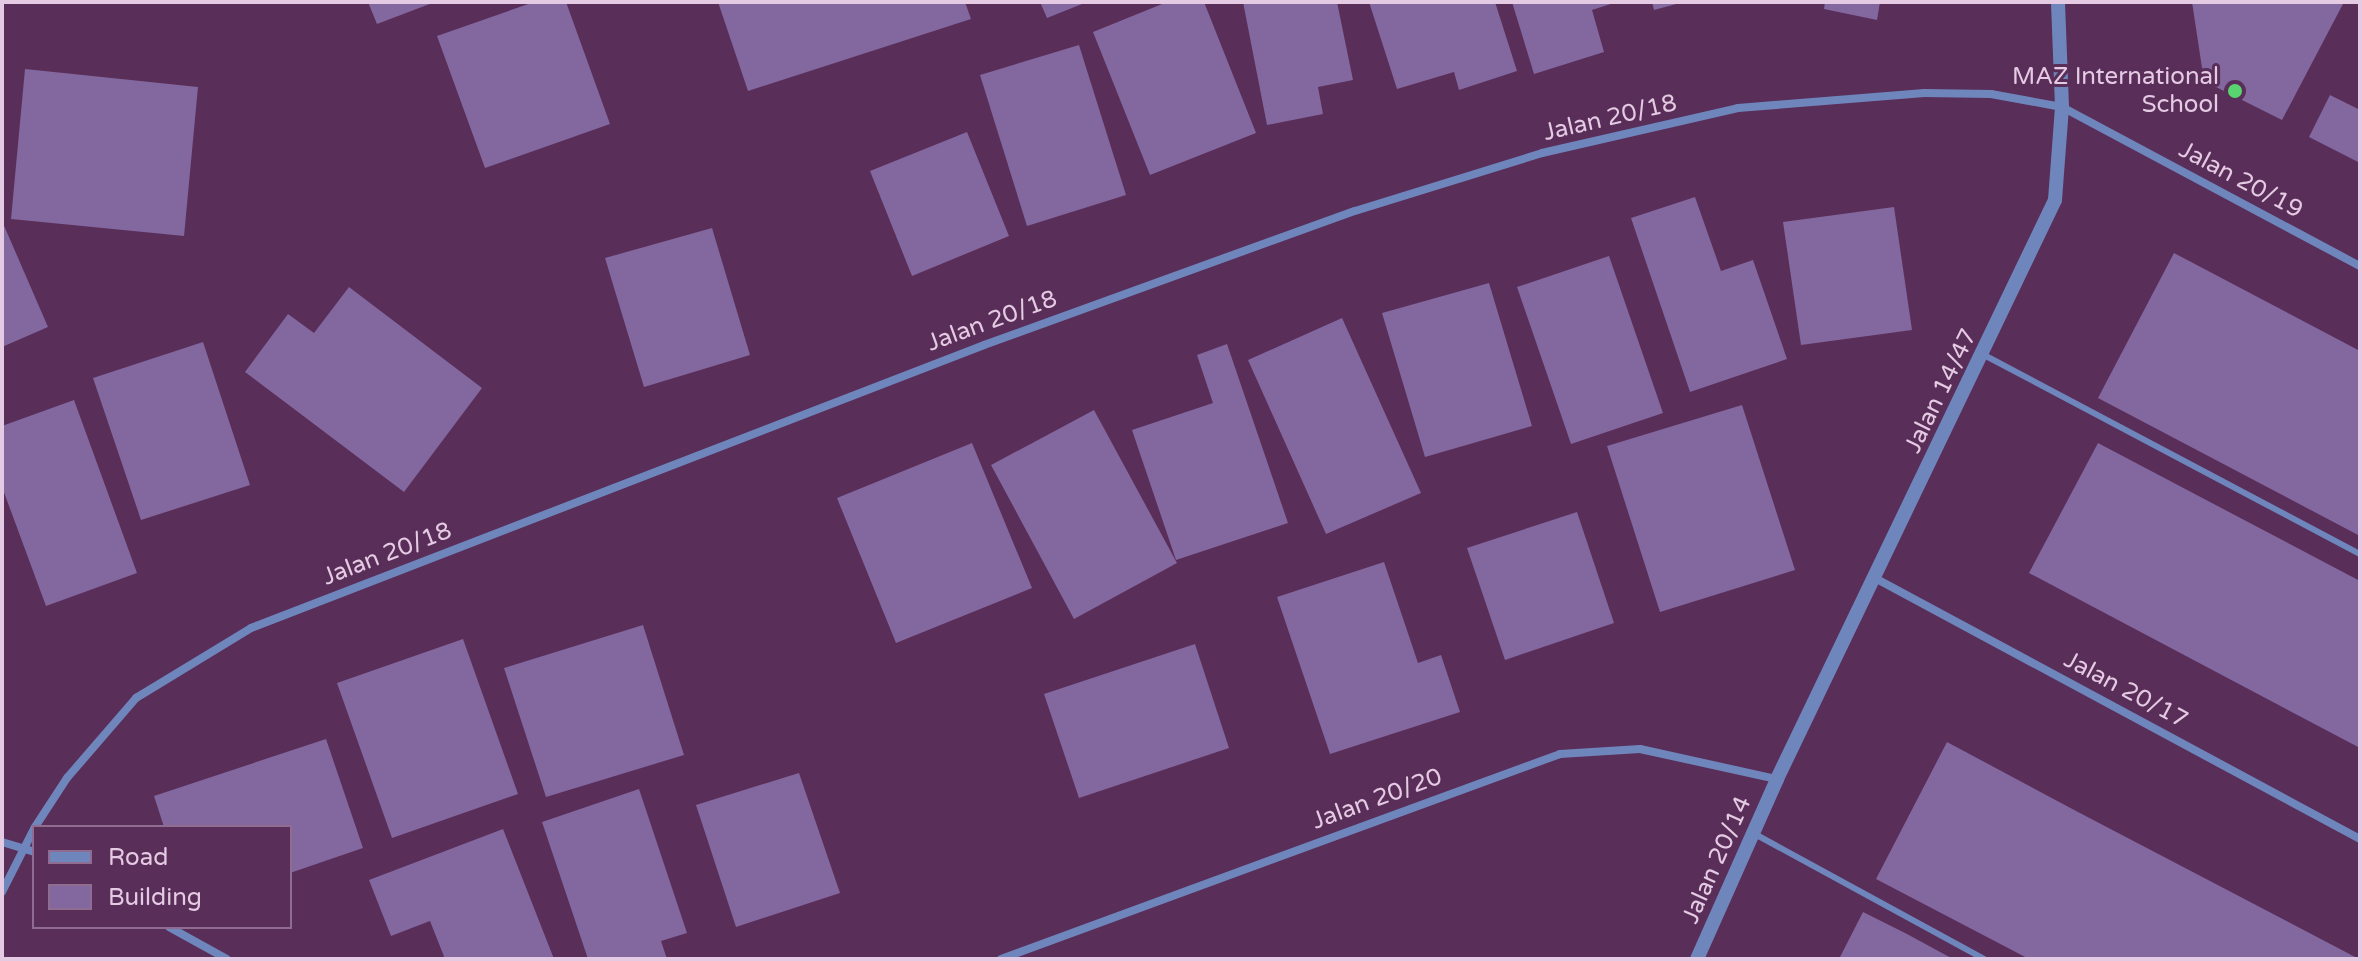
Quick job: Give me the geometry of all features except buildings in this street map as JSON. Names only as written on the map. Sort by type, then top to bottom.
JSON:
[{"type":"street","name":"Jalan 14/47","points":[[1777,779],[1872,577],[1984,355],[2055,200],[2062,107],[2058,2]]},
{"type":"street","name":"Jalan 20/18","points":[[37,825],[67,778],[136,698],[251,628],[984,345],[1355,211],[1542,153],[1738,108],[1924,93],[1991,94],[2062,107]]},
{"type":"street","name":"Jalan 20/19","points":[[2062,107],[2360,266]]},
{"type":"street","name":"Jalan 20/17","points":[[1872,577],[2360,839]]},
{"type":"street","name":"Jalan 20/20","points":[[1001,959],[1560,754],[1640,749],[1777,779]]},
{"type":"street","name":"Jalan 20/14","points":[[1697,959],[1777,779]]},
{"type":"street","name":"Jalan 20/18","points":[[2,892],[32,832]]},
{"type":"street","points":[[2,842],[32,851]]},
{"type":"street","points":[[173,929],[227,959]]},
{"type":"lane","points":[[1984,355],[2360,554]]},
{"type":"lane","points":[[1753,833],[1984,959]]},
{"type":"place","name":"MAZ International School","points":[[2235,91]]}]
